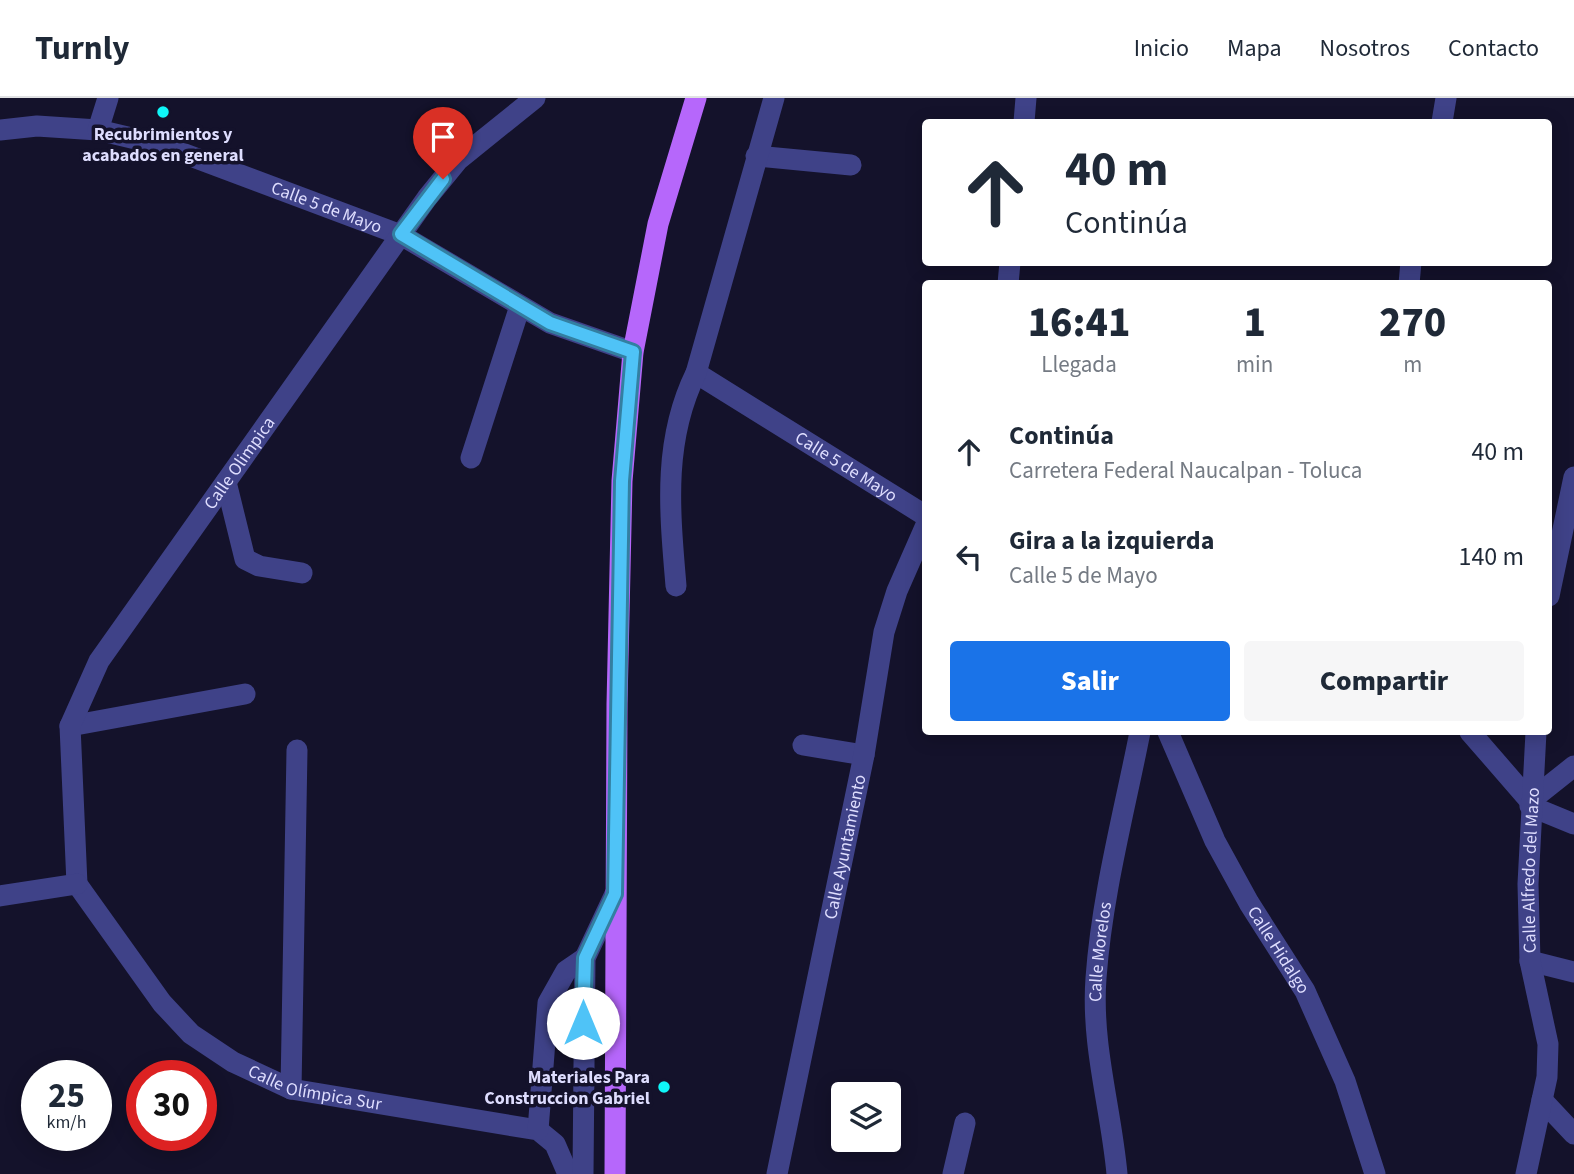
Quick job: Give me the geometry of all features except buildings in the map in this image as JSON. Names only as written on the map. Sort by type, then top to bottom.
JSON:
[{"type":"main road","points":[[615,1174],[615,894],[622,481],[633,352],[658,224],[696,98]]},
{"type":"street","points":[[98,130],[107,98]]},
{"type":"street","name":"Calle Olimpica","points":[[77,884],[70,726],[99,662],[401,234],[458,160],[535,98]]},
{"type":"street","points":[[676,586],[671,528],[673,442],[677,416],[696,373],[774,98]]},
{"type":"street","points":[[1024,119],[1026,98]]},
{"type":"street","points":[[1442,119],[1446,98]]},
{"type":"street","name":"Calle 5 de Mayo","points":[[0,130],[37,126],[98,130],[161,145],[401,234],[550,323],[633,352]]},
{"type":"street","points":[[756,156],[851,165]]},
{"type":"street","points":[[471,458],[520,306]]},
{"type":"street","name":"Calle 5 de Mayo","points":[[696,373],[922,514]]},
{"type":"street","points":[[1552,582],[1574,477]]},
{"type":"street","points":[[226,482],[245,559],[259,566],[302,573]]},
{"type":"street","name":"Calle Ayuntamiento","points":[[777,1174],[864,755],[884,632],[897,591],[922,535]]},
{"type":"street","points":[[70,726],[245,694]]},
{"type":"street","name":"Calle Morelos","points":[[1117,1174],[1098,1061],[1096,979],[1112,871],[1139,735]]},
{"type":"street","name":"Calle Hidalgo","points":[[1169,735],[1215,841],[1249,903],[1305,991],[1345,1082],[1375,1174]]},
{"type":"street","points":[[1472,735],[1530,803],[1574,824]]},
{"type":"street","name":"Calle Alfredo del Mazo","points":[[1526,1174],[1547,1077],[1548,1044],[1530,961],[1530,803],[1536,735]]},
{"type":"street","points":[[803,745],[864,755]]},
{"type":"street","points":[[290,1089],[297,750]]},
{"type":"street","points":[[1530,803],[1574,766]]},
{"type":"street","points":[[0,896],[77,884]]},
{"type":"street","name":"Calle Olímpica Sur","points":[[77,884],[162,1003],[191,1034],[233,1062],[290,1089],[538,1130]]},
{"type":"street","points":[[583,1174],[585,958],[615,894]]},
{"type":"street","points":[[568,1174],[555,1144],[538,1130],[548,1003],[566,971],[585,958]]},
{"type":"street","name":"Calle Alfredo del Mazo","points":[[1530,961],[1574,972]]},
{"type":"street","points":[[1542,1100],[1574,1134]]},
{"type":"street","points":[[953,1174],[965,1124]]},
{"type":"place","name":"Recubrimientos y acabados en general","points":[[163,112]]},
{"type":"place","name":"Materiales Para Construccion Gabriel","points":[[664,1087]]},
{"type":"route","points":[[443,179],[401,234],[550,323],[633,352],[622,481],[615,894],[585,958],[583,1023]]}]
